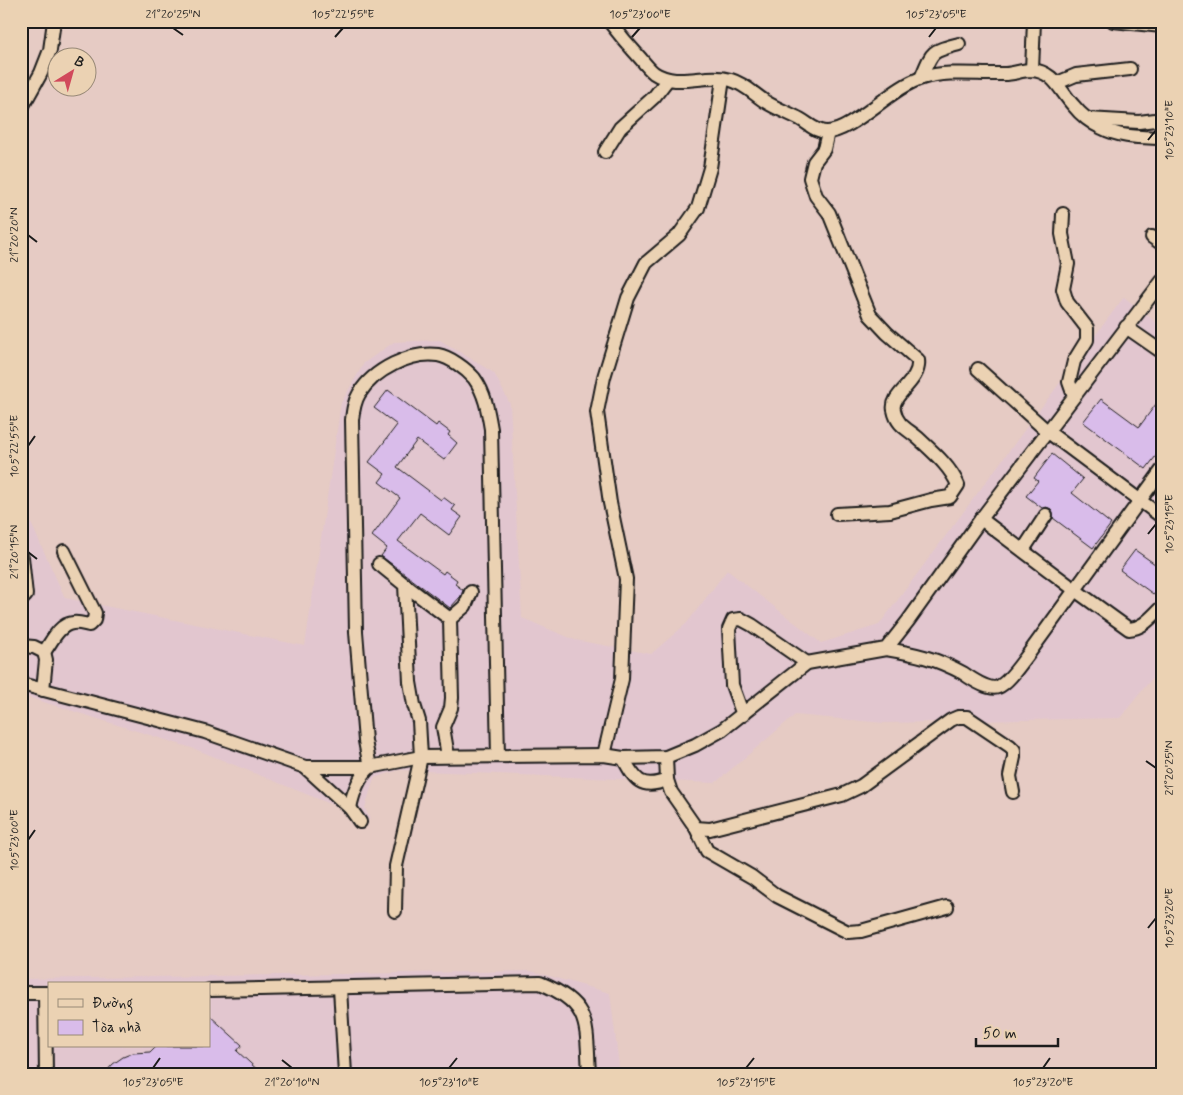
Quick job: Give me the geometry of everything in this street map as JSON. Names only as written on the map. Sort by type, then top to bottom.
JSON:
[{"type":"street","points":[[21,109],[42,73],[50,50],[54,21]]},
{"type":"street","points":[[609,21],[652,72],[668,79],[681,81],[730,79],[746,87],[767,103],[800,119],[817,130],[828,132],[839,129],[859,118],[890,94],[921,78],[955,73],[1006,74],[1032,70],[1045,74],[1057,82],[1072,104],[1088,119],[1104,129],[1123,136],[1162,138]]},
{"type":"street","points":[[1032,70],[1034,21]]},
{"type":"street","points":[[1113,21],[1162,26]]},
{"type":"street","points":[[921,78],[932,54],[938,50],[959,44]]},
{"type":"street","points":[[1057,82],[1076,75],[1130,69]]},
{"type":"street","points":[[605,152],[620,128],[654,97],[668,79]]},
{"type":"street","points":[[604,756],[622,679],[626,579],[610,503],[597,412],[604,377],[628,298],[646,263],[678,235],[698,208],[710,168],[723,79]]},
{"type":"street","points":[[1088,119],[1140,122],[1155,120]]},
{"type":"street","points":[[828,132],[824,149],[814,162],[810,178],[816,196],[829,213],[870,315],[887,333],[918,360],[914,379],[901,392],[894,403],[893,409],[902,427],[916,436],[940,460],[954,475],[958,485],[950,497],[890,511],[837,514]]},
{"type":"street","points":[[1063,214],[1062,234],[1068,264],[1063,289],[1067,302],[1087,328],[1087,340],[1074,362],[1069,382],[1074,396]]},
{"type":"street","points":[[886,649],[981,519],[1162,281]]},
{"type":"street","points":[[1126,327],[1162,352]]},
{"type":"street","points":[[370,767],[365,741],[356,632],[352,420],[354,406],[359,394],[368,382],[384,368],[420,355],[440,356],[458,364],[473,378],[486,400],[491,429],[498,756]]},
{"type":"street","points":[[978,369],[1048,431],[1162,517]]},
{"type":"street","points":[[21,684],[205,732],[305,767],[370,767],[421,757],[448,756],[666,757],[695,745],[722,730],[807,663],[886,649],[921,655],[950,666],[982,684],[992,688],[998,687],[1012,676],[1162,470]]},
{"type":"street","points":[[1023,550],[1046,515]]},
{"type":"street","points":[[981,519],[1129,629],[1137,628],[1146,623],[1162,607]]},
{"type":"street","points":[[44,652],[58,632],[66,625],[72,622],[89,625],[94,620],[95,613],[64,552]]},
{"type":"street","points":[[21,600],[26,594],[22,557]]},
{"type":"street","points":[[379,564],[450,619]]},
{"type":"street","points":[[395,912],[396,866],[421,757],[419,721],[410,682],[405,585]]},
{"type":"street","points":[[450,619],[465,606],[471,592]]},
{"type":"street","points":[[448,756],[443,727],[451,708],[452,698],[450,619]]},
{"type":"street","points":[[743,715],[732,685],[729,629],[733,620],[741,619],[752,625],[807,663]]},
{"type":"street","points":[[21,646],[34,646],[44,652],[46,660],[43,690]]},
{"type":"street","points":[[696,828],[710,829],[842,795],[860,786],[951,720],[958,717],[967,717],[1014,750],[1010,776],[1013,792]]},
{"type":"street","points":[[666,757],[667,780],[671,792],[696,828],[707,851],[752,877],[777,896],[848,932],[861,932],[946,907]]},
{"type":"street","points":[[623,758],[638,781],[653,786],[667,780]]},
{"type":"street","points":[[305,767],[350,808],[360,822]]},
{"type":"street","points":[[350,808],[352,795],[362,775],[370,767]]},
{"type":"street","points":[[210,990],[540,983],[560,992],[576,1006],[586,1024],[588,1074]]},
{"type":"street","points":[[340,988],[345,1074]]},
{"type":"street","points":[[21,993],[47,993],[46,1074]]},
{"type":"shaded area","points":[[1124,297],[1162,327],[1162,666],[1120,718],[885,723],[795,715],[715,783],[399,770],[374,778],[365,808],[370,820],[195,749],[21,695],[21,501],[65,598],[305,646],[341,403],[364,363],[394,342],[440,340],[494,373],[510,404],[522,618],[575,640],[651,654],[687,623],[727,570],[821,643],[879,625]]},
{"type":"shaded area","points":[[531,971],[610,993],[620,1074],[21,1074],[21,979]]},
{"type":"building","points":[[388,390],[436,426],[438,423],[450,432],[448,435],[457,443],[444,460],[417,440],[397,467],[441,500],[443,497],[455,506],[452,510],[462,517],[449,535],[420,513],[398,541],[443,574],[445,571],[457,580],[455,584],[463,590],[461,596],[450,608],[381,556],[387,548],[372,536],[400,498],[379,482],[385,474],[369,462],[397,425],[374,408]]},
{"type":"building","points":[[1162,396],[1162,448],[1146,469],[1083,422],[1101,399],[1139,427]]},
{"type":"building","points":[[1052,454],[1083,479],[1072,493],[1111,524],[1093,548],[1053,518],[1051,509],[1042,508],[1026,496],[1038,481],[1034,478]]},
{"type":"building","points":[[1135,550],[1162,569],[1162,599],[1120,570]]},
{"type":"building","points":[[210,1016],[242,1045],[237,1051],[262,1074],[104,1074],[123,1057],[133,1053],[150,1052],[154,1048],[210,1048]]}]
